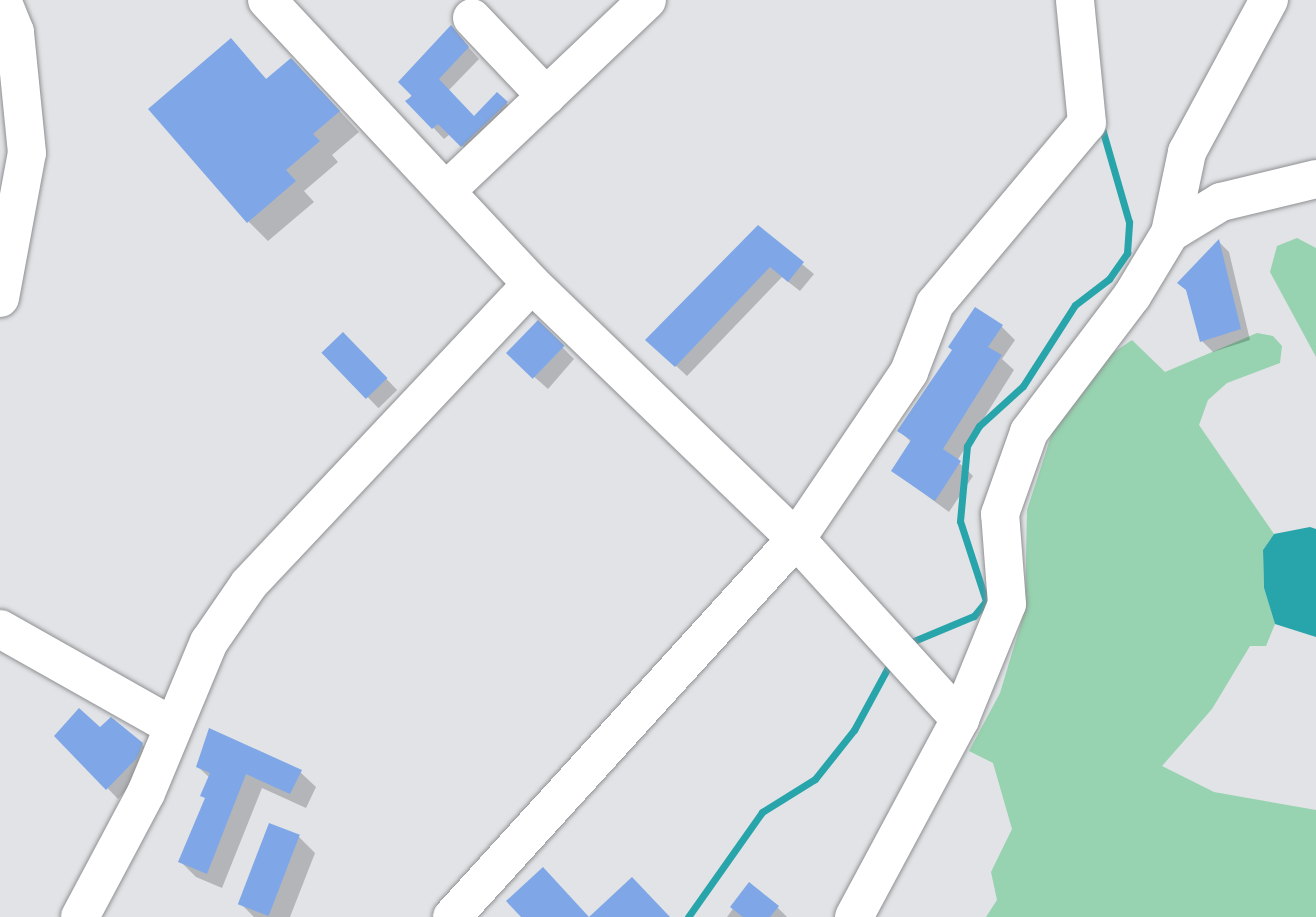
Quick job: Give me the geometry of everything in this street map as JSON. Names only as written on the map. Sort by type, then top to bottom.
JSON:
[{"type":"street","points":[[0,298],[27,153],[15,32],[2,0]]},
{"type":"street","points":[[267,0],[532,284],[796,539],[960,719]]},
{"type":"street","points":[[446,191],[647,0]]},
{"type":"street","points":[[452,917],[796,539],[909,372],[935,304],[1087,123],[1075,0]]},
{"type":"street","points":[[854,917],[960,719],[1007,604],[1000,514],[1029,432],[1132,296],[1170,233],[1187,152],[1269,0]]},
{"type":"street","points":[[472,18],[546,96]]},
{"type":"street","points":[[1170,233],[1221,202],[1316,179]]},
{"type":"street","points":[[80,917],[146,793],[209,642],[249,584],[532,284]]},
{"type":"street","points":[[0,629],[172,726]]},
{"type":"green space","points":[[1297,238],[1316,248],[1316,357],[1270,272],[1277,246]]},
{"type":"green space","points":[[1257,333],[1273,336],[1282,346],[1280,363],[1227,383],[1208,400],[1199,425],[1274,534],[1263,550],[1264,588],[1275,624],[1266,646],[1250,646],[1212,709],[1162,766],[1214,792],[1316,810],[1316,917],[986,917],[997,900],[991,872],[1012,829],[993,763],[969,751],[1000,693],[1025,610],[1027,510],[1052,433],[1110,355],[1132,340],[1165,372]]},
{"type":"water","points":[[1310,527],[1316,529],[1316,637],[1275,624],[1264,588],[1263,550],[1274,534]]},
{"type":"building","points":[[451,25],[469,47],[439,79],[474,116],[497,92],[508,102],[461,147],[438,124],[432,129],[405,101],[412,96],[398,82]]},
{"type":"building","points":[[231,38],[266,79],[291,58],[340,111],[313,134],[320,141],[286,170],[296,181],[247,223],[148,109]]},
{"type":"building","points":[[758,225],[804,262],[788,282],[770,267],[675,367],[645,340]]},
{"type":"building","points":[[1219,239],[1241,329],[1200,342],[1186,290],[1177,283]]},
{"type":"building","points":[[975,307],[1003,325],[988,347],[1002,355],[943,449],[961,461],[935,501],[891,471],[911,440],[897,431],[952,350],[948,347]]},
{"type":"building","points":[[538,320],[565,346],[533,379],[506,353]]},
{"type":"building","points":[[343,332],[387,378],[366,399],[321,353]]},
{"type":"building","points":[[79,708],[100,727],[111,717],[143,743],[137,758],[106,790],[54,736]]},
{"type":"building","points":[[209,728],[302,770],[290,794],[246,774],[207,874],[178,862],[205,798],[200,796],[210,773],[196,767]]},
{"type":"building","points":[[269,823],[300,835],[269,916],[238,904]]},
{"type":"building","points":[[543,867],[589,917],[521,917],[506,901]]},
{"type":"building","points":[[632,877],[670,917],[589,917]]},
{"type":"building","points":[[749,882],[779,906],[770,917],[743,917],[730,907]]},
{"type":"waterway","points":[[909,643],[974,616],[986,601],[960,521],[967,446],[979,426],[1023,386],[1075,305],[1109,279],[1127,253],[1129,222],[1101,125]]},
{"type":"waterway","points":[[688,917],[762,812],[815,779],[854,730],[892,660]]}]
